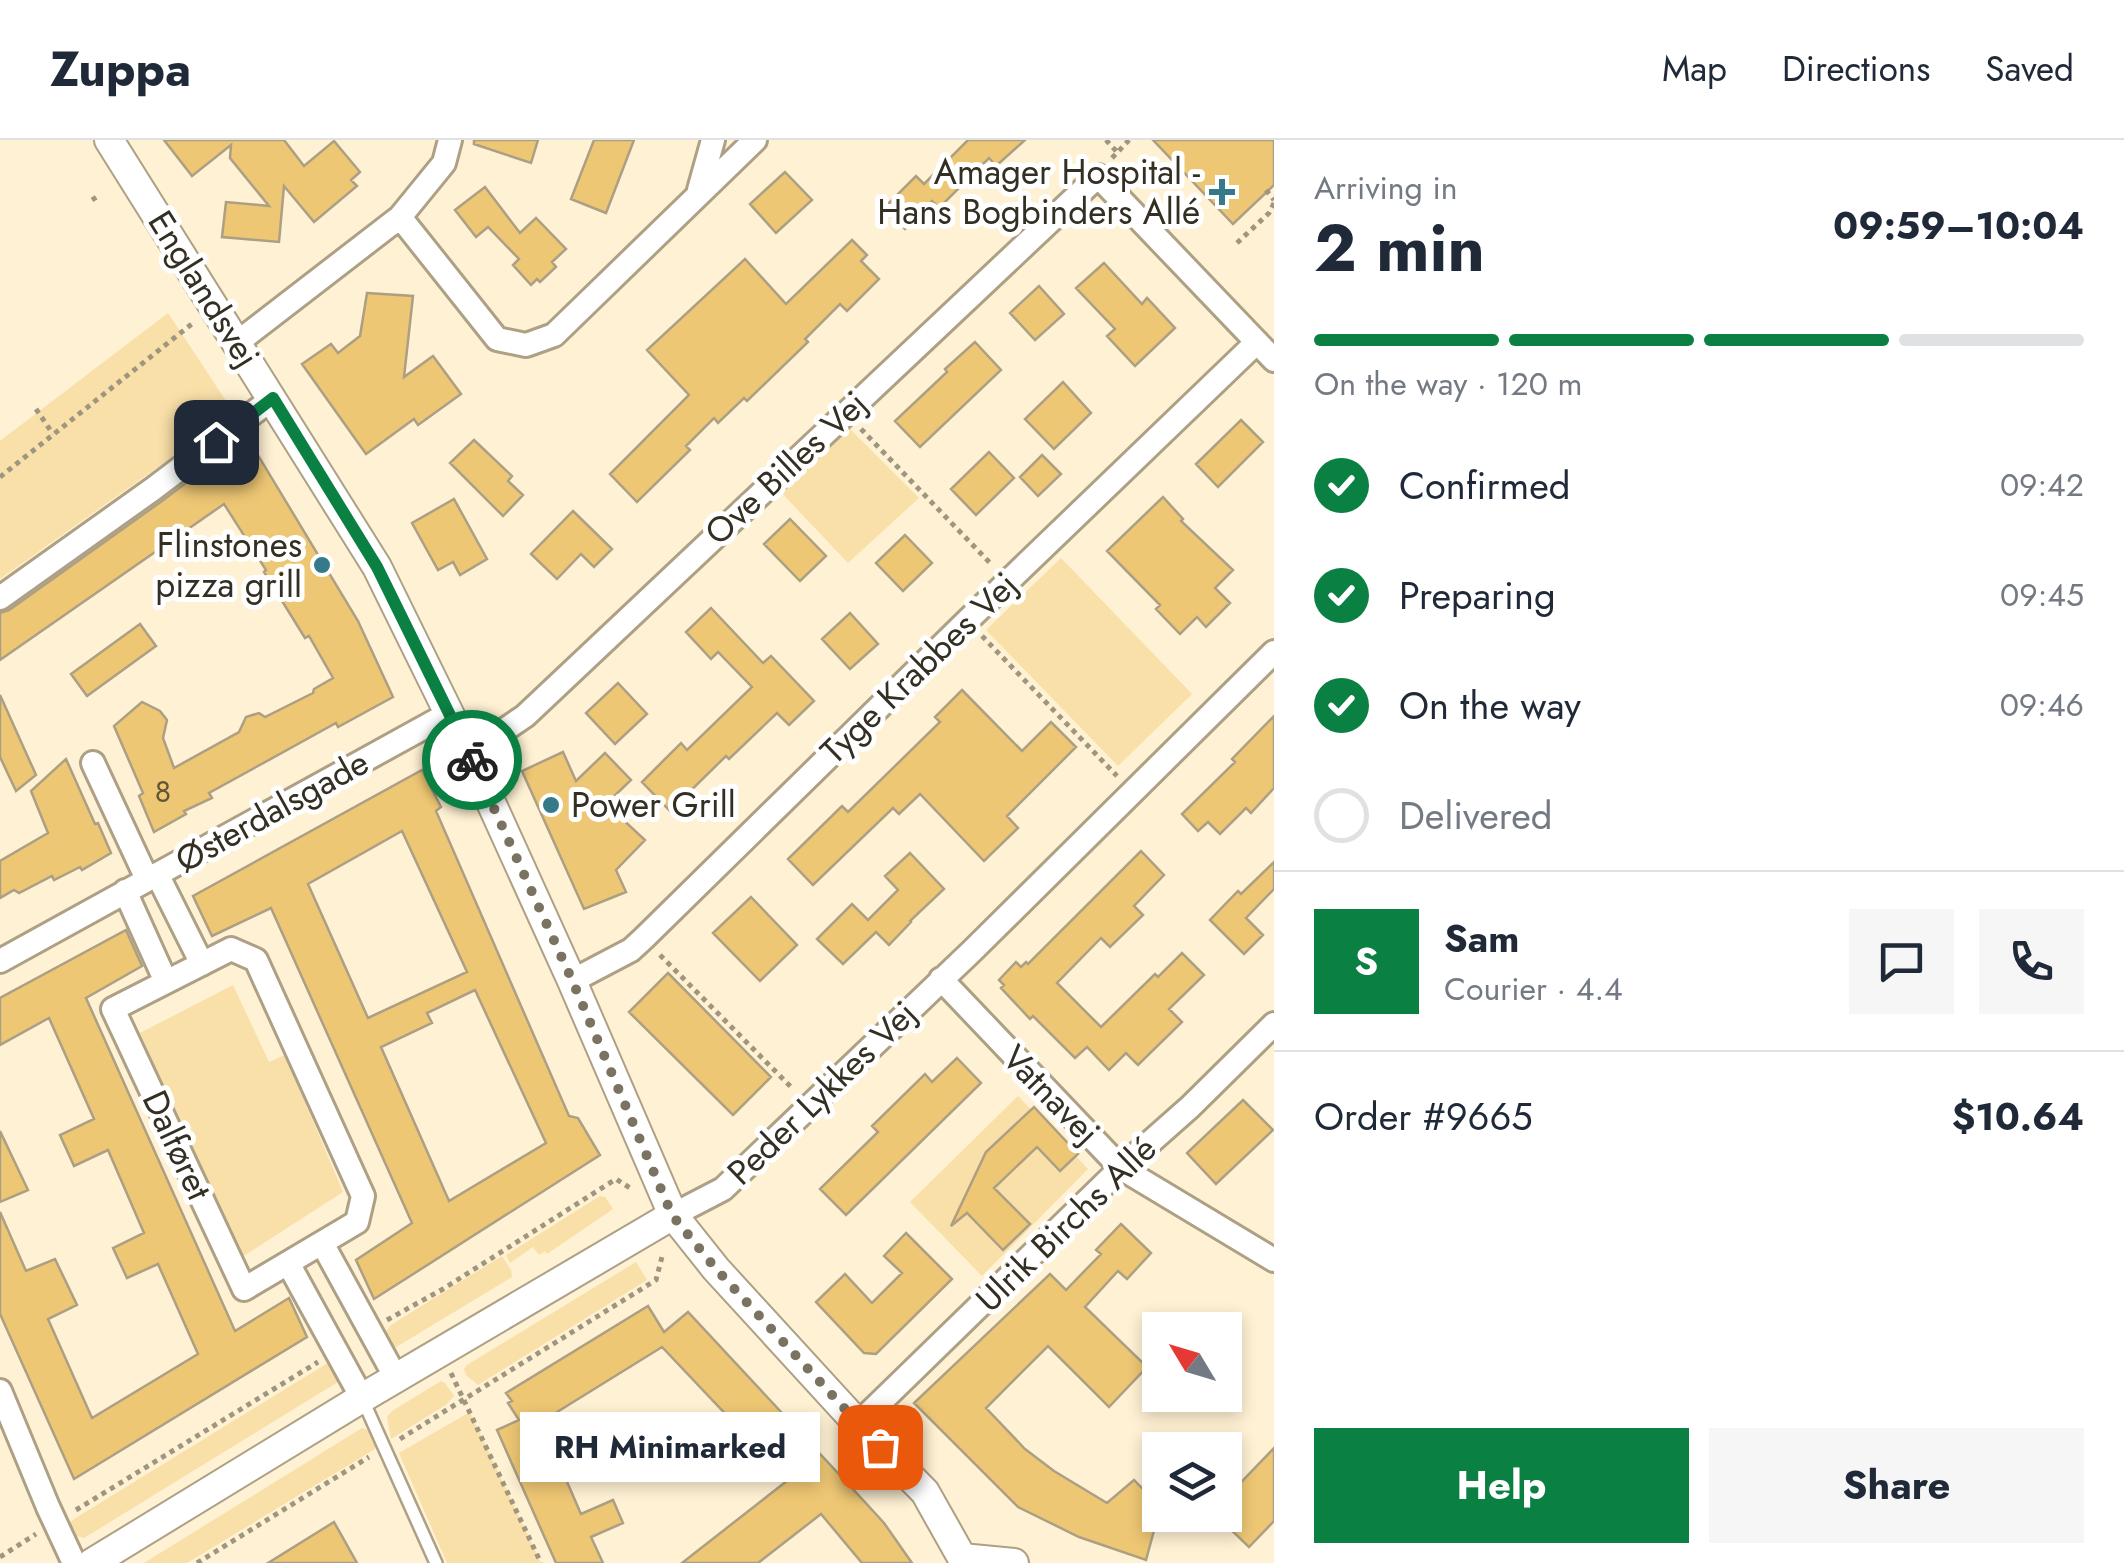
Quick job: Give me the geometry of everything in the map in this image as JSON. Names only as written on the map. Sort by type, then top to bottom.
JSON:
[{"type":"street","name":"Englandsvej","points":[[109,140],[377,567],[450,713],[572,980],[672,1215],[716,1269],[925,1492],[963,1560]]},
{"type":"street","points":[[238,342],[400,217],[444,162],[450,140]]},
{"type":"street","points":[[698,194],[713,140]]},
{"type":"street","points":[[400,217],[497,338],[526,345],[554,335],[755,140]]},
{"type":"street","name":"Ove Billes Vej","points":[[469,754],[526,716],[1098,176],[1256,342]]},
{"type":"street","points":[[1256,342],[1274,360]]},
{"type":"street","name":"Tyge Krabbes Vej","points":[[572,980],[630,950],[644,938],[1256,342]]},
{"type":"street","points":[[0,598],[273,398]]},
{"type":"street","name":"Peder Lykkes Vej","points":[[92,1563],[362,1398],[723,1188],[1274,652]]},
{"type":"street","name":"Østerdalsgade","points":[[0,961],[450,713]]},
{"type":"street","name":"Østerdalsgade","points":[[93,763],[152,877]]},
{"type":"street","points":[[152,877],[202,964]]},
{"type":"street","points":[[125,892],[166,982]]},
{"type":"street","name":"Dalføret","points":[[232,949],[256,960],[363,1196],[357,1222],[244,1289],[113,1009],[202,964],[232,949]]},
{"type":"street","name":"Vatnavej","points":[[942,979],[1121,1168],[1274,1260]]},
{"type":"street","name":"Ulrik Birchs Allé","points":[[858,1424],[1274,1024]]},
{"type":"street","points":[[322,1243],[396,1378]]},
{"type":"street","points":[[288,1263],[362,1398]]},
{"type":"street","points":[[0,1391],[74,1563]]},
{"type":"street","points":[[963,1560],[1014,1563]]},
{"type":"lane","points":[[362,1398],[436,1563]]},
{"type":"path","points":[[1106,140],[1118,153]]},
{"type":"path","points":[[1238,244],[1269,213],[1274,203],[1266,190]]},
{"type":"path","points":[[0,478],[184,328],[216,308]]},
{"type":"path","points":[[36,409],[53,434]]},
{"type":"path","points":[[845,413],[1008,582]]},
{"type":"path","points":[[967,621],[1133,792]]},
{"type":"path","points":[[644,938],[809,1106]]},
{"type":"path","points":[[197,1563],[656,1280],[672,1215]]},
{"type":"path","points":[[440,1353],[541,1563]]},
{"type":"shaded area","points":[[168,313],[234,413],[0,579],[0,441]]},
{"type":"shaded area","points":[[846,425],[919,498],[848,563],[776,487]]},
{"type":"shaded area","points":[[1061,558],[1192,694],[1118,766],[986,630]]},
{"type":"shaded area","points":[[233,985],[269,1062],[285,1055],[343,1192],[242,1257],[140,1033]]},
{"type":"shaded area","points":[[1018,1096],[1088,1169],[982,1276],[910,1202]]},
{"type":"shaded area","points":[[600,1196],[613,1209],[547,1254],[545,1251],[539,1255],[533,1247],[510,1263],[506,1255]]},
{"type":"shaded area","points":[[502,1256],[512,1277],[393,1349],[381,1338],[391,1325]]},
{"type":"shaded area","points":[[636,1262],[647,1280],[478,1385],[466,1375],[467,1365]]},
{"type":"shaded area","points":[[331,1361],[338,1371],[338,1382],[84,1538],[74,1535],[67,1525],[74,1519]]},
{"type":"shaded area","points":[[441,1381],[454,1396],[391,1439],[387,1417],[392,1411]]},
{"type":"shaded area","points":[[470,1412],[541,1563],[447,1563],[399,1453]]},
{"type":"shaded area","points":[[362,1428],[368,1430],[375,1449],[187,1563],[144,1563]]},
{"type":"building","points":[[164,140],[284,140],[304,166],[334,141],[360,172],[351,180],[357,186],[314,222],[284,186],[279,242],[222,237],[226,202],[269,206],[230,158],[231,145],[192,176]]},
{"type":"building","points":[[474,140],[538,140],[531,163],[474,144]]},
{"type":"building","points":[[594,140],[634,140],[606,213],[571,199]]},
{"type":"building","points":[[968,140],[1025,140],[996,166],[989,158],[939,208],[932,201],[905,229],[884,208],[916,176],[924,184]]},
{"type":"building","points":[[1153,140],[1274,140],[1274,185],[1233,224]]},
{"type":"building","points":[[785,172],[812,200],[776,233],[750,204]]},
{"type":"building","points":[[485,187],[520,233],[536,218],[566,249],[552,262],[556,267],[540,282],[537,279],[531,285],[513,265],[519,259],[488,227],[476,237],[455,210]]},
{"type":"building","points":[[852,240],[867,255],[861,261],[879,279],[847,311],[840,304],[805,339],[808,342],[747,401],[744,398],[718,423],[714,418],[686,446],[690,450],[637,502],[610,474],[689,395],[647,350],[745,259],[786,304]]},
{"type":"building","points":[[1104,263],[1142,304],[1147,298],[1175,328],[1135,366],[1107,336],[1115,329],[1076,288]]},
{"type":"building","points":[[1039,286],[1064,314],[1035,340],[1010,313]]},
{"type":"building","points":[[367,293],[413,296],[404,377],[433,356],[461,394],[418,425],[414,419],[366,454],[302,364],[331,344],[338,353],[360,336]]},
{"type":"building","points":[[975,342],[1001,370],[920,447],[895,421]]},
{"type":"building","points":[[1063,382],[1091,413],[1054,449],[1025,419]]},
{"type":"building","points":[[1241,420],[1263,442],[1218,487],[1196,464]]},
{"type":"building","points":[[247,437],[358,621],[393,697],[338,727],[336,723],[209,793],[212,798],[154,832],[139,796],[143,793],[114,726],[142,702],[160,711],[167,720],[163,738],[174,768],[239,732],[246,717],[259,713],[265,717],[313,693],[333,678],[224,504],[0,660],[0,613]]},
{"type":"building","points":[[474,440],[512,476],[508,481],[523,495],[503,516],[450,463]]},
{"type":"building","points":[[989,452],[1014,478],[976,515],[951,489]]},
{"type":"building","points":[[1042,455],[1061,474],[1038,496],[1020,477]]},
{"type":"building","points":[[1163,497],[1181,521],[1233,570],[1215,588],[1230,603],[1206,627],[1197,617],[1180,634],[1156,609],[1160,605],[1107,551]]},
{"type":"building","points":[[454,499],[487,559],[460,575],[453,562],[438,570],[412,523]]},
{"type":"building","points":[[573,511],[612,549],[594,567],[581,554],[557,579],[531,554]]},
{"type":"building","points":[[790,519],[826,556],[800,581],[764,544]]},
{"type":"building","points":[[905,535],[932,563],[903,591],[876,563]]},
{"type":"building","points":[[711,608],[763,663],[771,656],[814,701],[789,725],[777,713],[670,811],[642,782],[681,743],[687,750],[752,687],[718,652],[711,659],[686,632]]},
{"type":"building","points":[[850,613],[878,644],[850,669],[822,639]]},
{"type":"building","points":[[140,624],[156,646],[87,696],[71,674]]},
{"type":"building","points":[[618,683],[647,714],[615,744],[586,713]]},
{"type":"building","points":[[962,690],[1022,751],[1051,722],[1076,747],[1007,816],[1018,828],[984,861],[920,794],[899,814],[893,808],[813,885],[788,859],[842,806],[848,812],[940,722],[935,717]]},
{"type":"building","points":[[0,695],[36,775],[16,791],[0,757]]},
{"type":"building","points":[[1274,716],[1274,788],[1251,813],[1246,808],[1220,834],[1208,822],[1198,831],[1182,814],[1235,762],[1232,759]]},
{"type":"building","points":[[563,752],[576,781],[605,753],[631,780],[606,804],[645,840],[616,870],[626,892],[584,909],[522,771]]},
{"type":"building","points":[[66,759],[111,853],[82,870],[80,867],[54,880],[52,876],[0,898],[0,861],[48,833],[31,791]]},
{"type":"building","points":[[422,770],[441,807],[436,811],[569,1116],[578,1118],[600,1155],[374,1299],[356,1260],[412,1223],[271,908],[212,936],[193,896]],"holes":[[[402,831],[467,972],[368,1018],[308,884]],[[475,990],[546,1143],[449,1201],[381,1047],[432,1023],[427,1013]]]},
{"type":"building","points":[[1141,851],[1164,875],[1134,906],[1143,915],[1110,947],[1101,938],[1057,983],[1101,1027],[1182,953],[1204,975],[1169,1009],[1182,1022],[1138,1065],[1126,1053],[1109,1070],[1087,1047],[1075,1058],[1033,1016],[1030,1019],[1001,988],[1004,985],[999,980],[1016,962],[1021,967],[1028,964]]},
{"type":"building","points":[[910,853],[944,889],[889,945],[876,932],[843,964],[817,939],[852,904],[868,920],[898,890],[885,876]]},
{"type":"building","points":[[1274,862],[1274,889],[1246,918],[1263,935],[1244,954],[1210,920]]},
{"type":"building","points":[[751,897],[797,945],[760,981],[713,933]]},
{"type":"building","points":[[126,930],[142,966],[86,998],[235,1331],[289,1298],[307,1337],[74,1479],[0,1314],[0,1212],[26,1271],[55,1259],[77,1305],[48,1319],[92,1418],[198,1354],[158,1264],[127,1278],[113,1248],[144,1233],[108,1150],[74,1166],[60,1135],[94,1119],[49,1018],[0,1045],[0,998]]},
{"type":"building","points":[[668,973],[771,1077],[733,1115],[629,1012]]},
{"type":"building","points":[[957,1058],[981,1083],[846,1215],[820,1189],[878,1132],[872,1126],[925,1074],[932,1082]]},
{"type":"building","points":[[1243,1100],[1273,1130],[1216,1184],[1187,1153]]},
{"type":"building","points":[[1034,1107],[1078,1154],[1060,1171],[1037,1147],[994,1188],[1030,1224],[1003,1250],[967,1213],[951,1226],[986,1152]]},
{"type":"building","points":[[0,1131],[28,1190],[0,1202]]},
{"type":"building","points":[[1121,1224],[1151,1253],[1127,1279],[1118,1271],[1085,1307],[1142,1362],[1142,1372],[1109,1407],[1048,1346],[986,1408],[1025,1449],[1107,1503],[1134,1480],[1142,1488],[1142,1532],[1154,1532],[1146,1560],[1079,1537],[1018,1507],[914,1403],[1050,1274],[1066,1290],[1101,1254],[1096,1250]]},
{"type":"building","points":[[906,1233],[952,1279],[876,1354],[864,1353],[816,1302],[845,1274],[872,1303],[902,1273],[884,1256]]},
{"type":"building","points":[[648,1306],[664,1332],[688,1312],[884,1523],[912,1563],[862,1563],[821,1514],[758,1563],[682,1563],[788,1480],[662,1347],[541,1422],[581,1514],[613,1500],[623,1523],[591,1537],[603,1563],[556,1563],[497,1430],[519,1420],[506,1393]]},
{"type":"building","points":[[1274,1448],[1274,1521],[1249,1547],[1233,1532],[1242,1532],[1242,1481]]},
{"type":"building","points":[[334,1522],[357,1563],[268,1563]]},
{"type":"way so far","points":[[472,760],[572,980],[672,1215],[716,1269],[880,1447]]},
{"type":"place","name":"Amager Hospital - Hans Bogbinders Allé","points":[[1222,192]]},
{"type":"place","name":"Flinstones pizza grill","points":[[322,565]]},
{"type":"place","name":"Power Grill","points":[[551,805]]},
{"type":"place","name":"RH Minimarked","points":[[880,1447]]},
{"type":"route","points":[[216,442],[273,398],[377,567],[472,760]]}]
